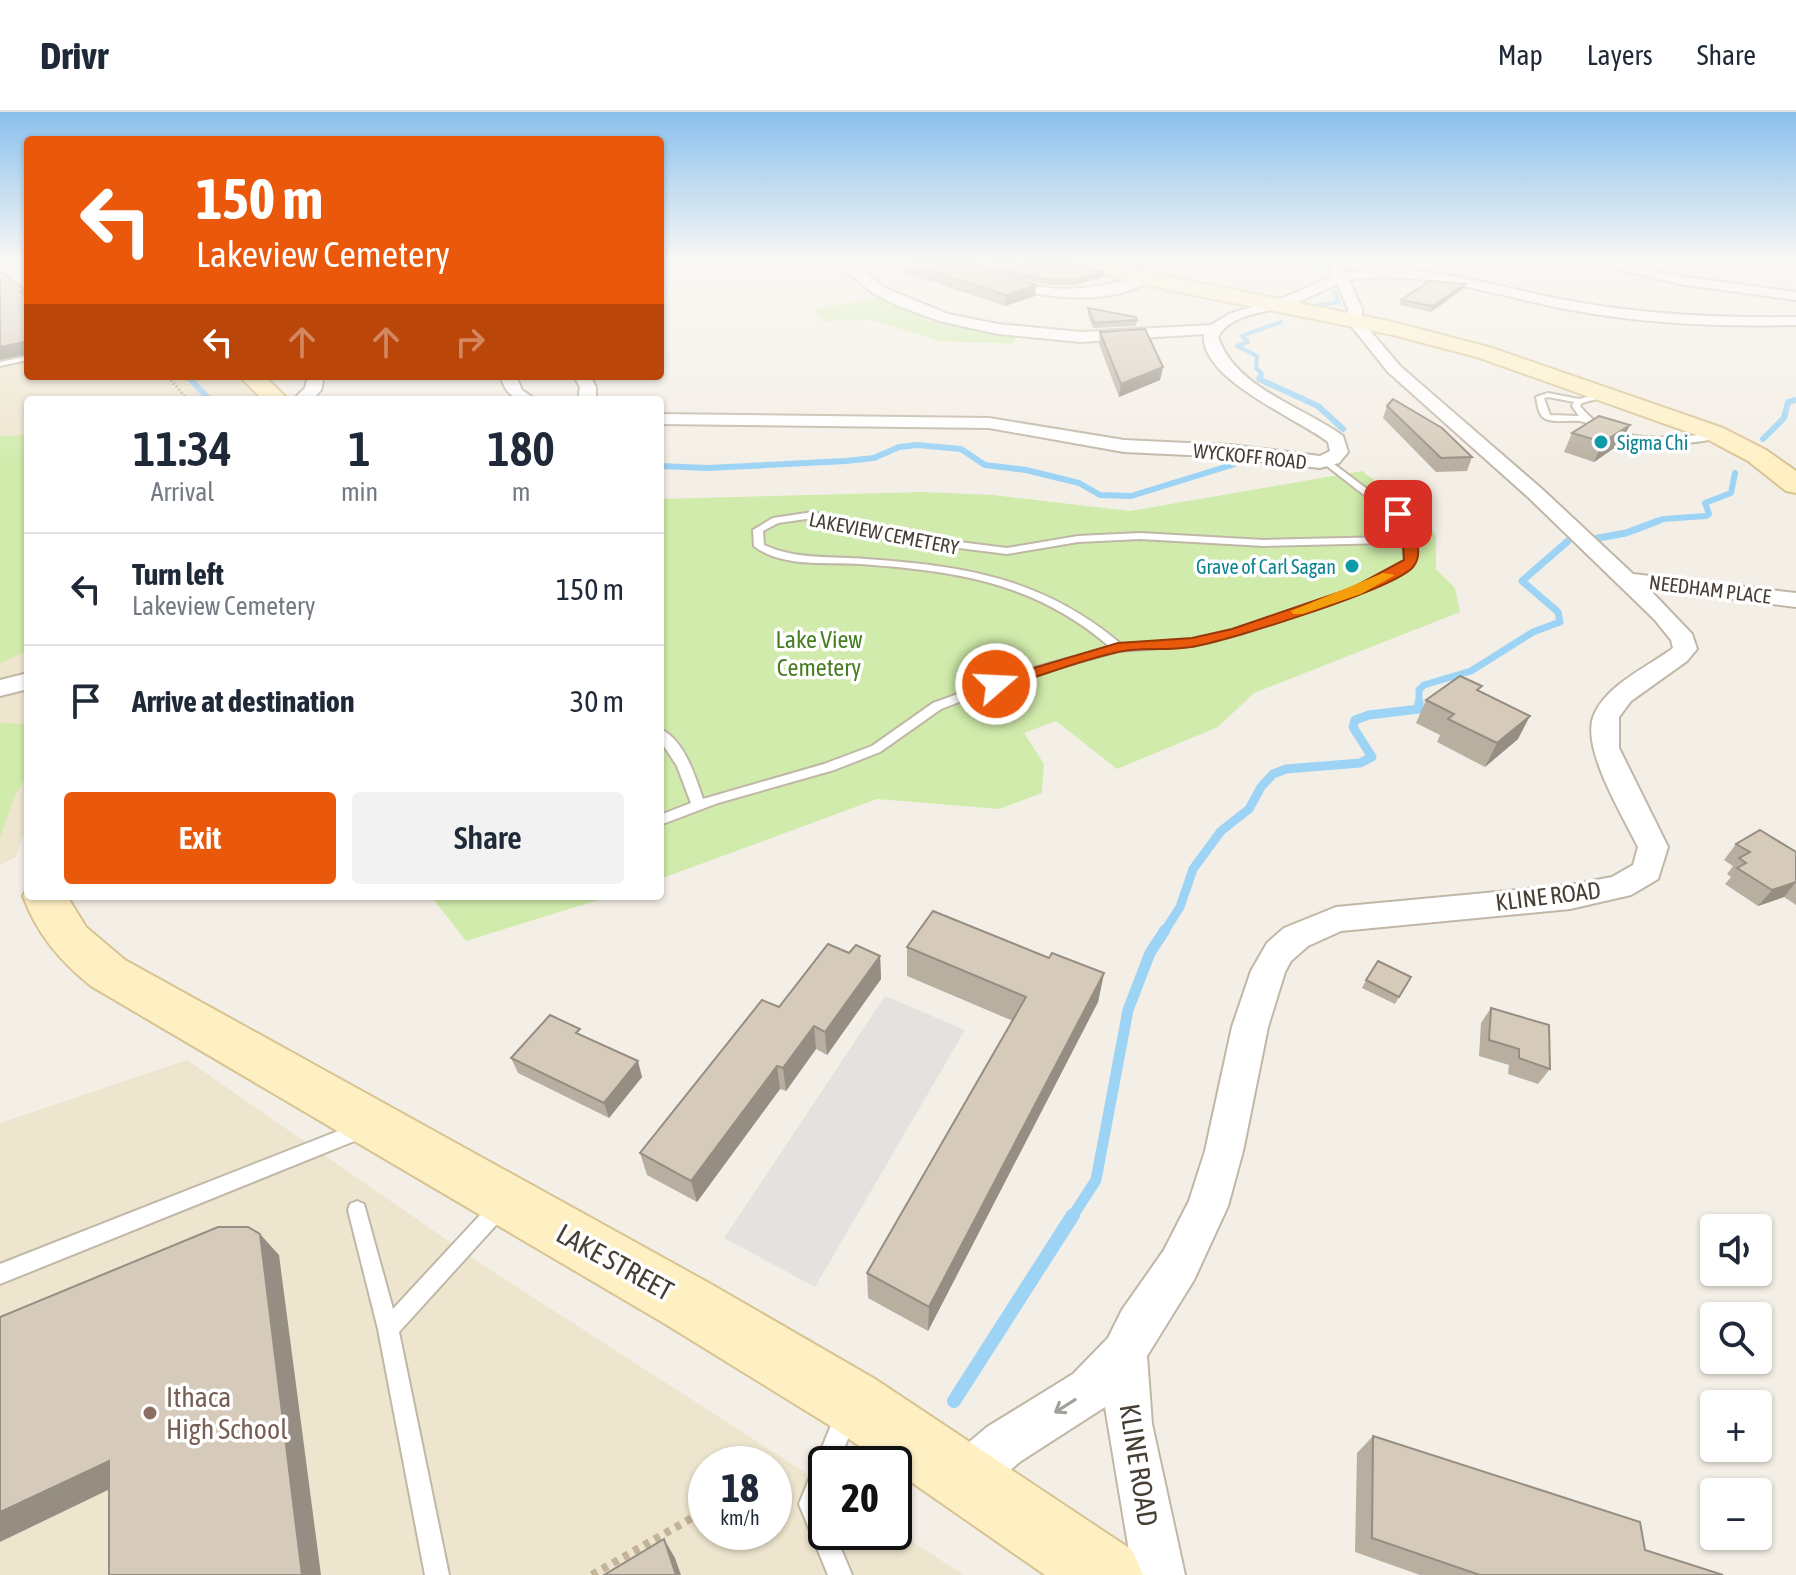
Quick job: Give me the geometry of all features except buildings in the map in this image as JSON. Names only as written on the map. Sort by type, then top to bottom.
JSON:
[{"type":"street","points":[[1022,331],[1081,337],[1175,331]]},
{"type":"street","name":"WYCKOFF ROAD","points":[[664,419],[989,423],[1124,446],[1230,451],[1305,462],[1326,461],[1339,452],[1337,440],[1232,372],[1212,348],[1212,331]]},
{"type":"street","name":"KLINE ROAD","points":[[965,1477],[1004,1444],[1089,1390],[1124,1354],[1138,1326],[1179,1265],[1208,1206],[1224,1151],[1250,1027],[1268,971],[1279,952],[1296,937],[1336,919],[1570,897],[1620,887],[1647,871],[1653,847],[1605,748],[1606,716],[1622,696],[1685,649],[1676,629],[1535,493],[1394,369],[1363,331]]},
{"type":"street","points":[[1397,331],[1468,347],[1719,435],[1763,457],[1796,485]]},
{"type":"street","points":[[254,380],[272,396]]},
{"type":"street","points":[[510,380],[515,393],[520,396]]},
{"type":"street","name":"NEEDHAM PLACE","points":[[1623,580],[1796,600]]},
{"type":"street","points":[[0,688],[24,682]]},
{"type":"street","name":"LAKE STREET","points":[[46,900],[65,936],[108,973],[688,1304],[852,1402],[1107,1575]]},
{"type":"street","name":"KLINE ROAD","points":[[1124,1354],[1129,1424],[1159,1575]]},
{"type":"lane","points":[[0,364],[24,359]]},
{"type":"lane","points":[[1605,394],[1579,401],[1548,395],[1540,397],[1544,414],[1548,417],[1585,419],[1607,431],[1642,439],[1677,440],[1719,435]]},
{"type":"lane","points":[[1579,401],[1576,406],[1585,419]]},
{"type":"lane","points":[[664,818],[698,805],[829,767],[876,749],[937,706],[1023,674],[1118,648],[1167,646],[1237,632],[1356,591],[1406,567],[1410,560],[1409,531],[1398,514],[1326,461]]},
{"type":"lane","name":"LAKEVIEW CEMETERY","points":[[1118,648],[1095,625],[1075,611],[1027,589],[910,564],[800,557],[768,551],[759,546],[758,530],[776,520],[813,515],[879,535],[1007,551],[1078,539],[1140,536],[1264,543],[1342,542],[1390,540],[1409,531]]},
{"type":"lane","points":[[664,737],[683,765],[698,805]]},
{"type":"lane","points":[[0,1274],[372,1126]]},
{"type":"lane","points":[[388,1329],[506,1201]]},
{"type":"lane","points":[[357,1210],[388,1329],[437,1575]]},
{"type":"lane","points":[[834,1446],[852,1402]]},
{"type":"lane","points":[[829,1550],[840,1575]]},
{"type":"path","points":[[170,380],[184,396]]},
{"type":"path","points":[[592,1575],[688,1520]]},
{"type":"shaded area","points":[[0,331],[24,331],[24,380],[238,380],[256,396],[24,396],[24,834],[16,857],[0,865]]},
{"type":"shaded area","points":[[885,996],[965,1030],[815,1287],[724,1238]]},
{"type":"shaded area","points":[[187,1060],[486,1267],[764,1446],[688,1446],[688,1550],[792,1550],[792,1464],[808,1474],[808,1550],[912,1550],[912,1542],[964,1575],[0,1575],[0,1123]]},
{"type":"green space","points":[[908,331],[996,331],[1015,335],[1016,339],[1013,344],[940,341]]},
{"type":"green space","points":[[24,435],[24,653],[0,663],[0,436]]},
{"type":"green space","name":"Lake View Cemetery","points":[[1362,471],[1422,516],[1436,536],[1436,569],[1455,588],[1460,612],[1254,693],[1218,727],[1117,769],[1056,721],[1024,733],[1044,764],[1042,793],[999,809],[877,799],[664,878],[664,499],[923,492],[993,495],[1130,511]]},
{"type":"green space","points":[[0,723],[24,724],[24,780],[14,797],[0,838]]},
{"type":"green space","points":[[434,900],[598,900],[466,941]]},
{"type":"waterway","points":[[1255,331],[1242,336],[1248,342],[1237,346],[1257,356],[1256,368],[1262,374],[1259,379]]},
{"type":"waterway","points":[[1259,379],[1318,406],[1343,429]]},
{"type":"waterway","points":[[191,380],[206,396]]},
{"type":"waterway","points":[[1763,439],[1784,418],[1788,402],[1796,400]]},
{"type":"waterway","points":[[664,466],[707,468],[846,461],[874,458],[899,447],[917,445],[961,449],[985,465],[1026,470],[1079,483],[1100,495],[1131,496],[1235,464]]},
{"type":"waterway","points":[[1658,521],[1706,516],[1709,514],[1705,503],[1731,493],[1735,473]]},
{"type":"waterway","points":[[1593,539],[1626,533],[1658,521]]},
{"type":"waterway","points":[[1653,523],[1658,521]]},
{"type":"waterway","points":[[1164,932],[1180,907],[1193,869],[1221,831],[1249,809],[1261,787],[1273,774],[1286,769],[1360,763],[1372,757],[1353,727],[1355,720],[1369,715],[1419,709],[1419,690],[1424,685],[1471,671],[1533,632],[1560,622],[1558,612],[1522,581],[1568,541]]},
{"type":"waterway","points":[[1072,1217],[1096,1180],[1128,1010],[1150,953],[1165,930]]},
{"type":"waterway","points":[[954,1401],[1073,1215]]},
{"type":"slow traffic","points":[[1298,611],[1356,591],[1388,575]]},
{"type":"place","name":"Sigma Chi","points":[[1601,442]]},
{"type":"place","name":"Grave of Carl Sagan","points":[[1352,566]]},
{"type":"place","name":"Ithaca High School","points":[[150,1413]]},
{"type":"route","points":[[996,684],[1118,648],[1192,643],[1237,632],[1356,591],[1406,567],[1410,560],[1409,531],[1398,514]]}]
